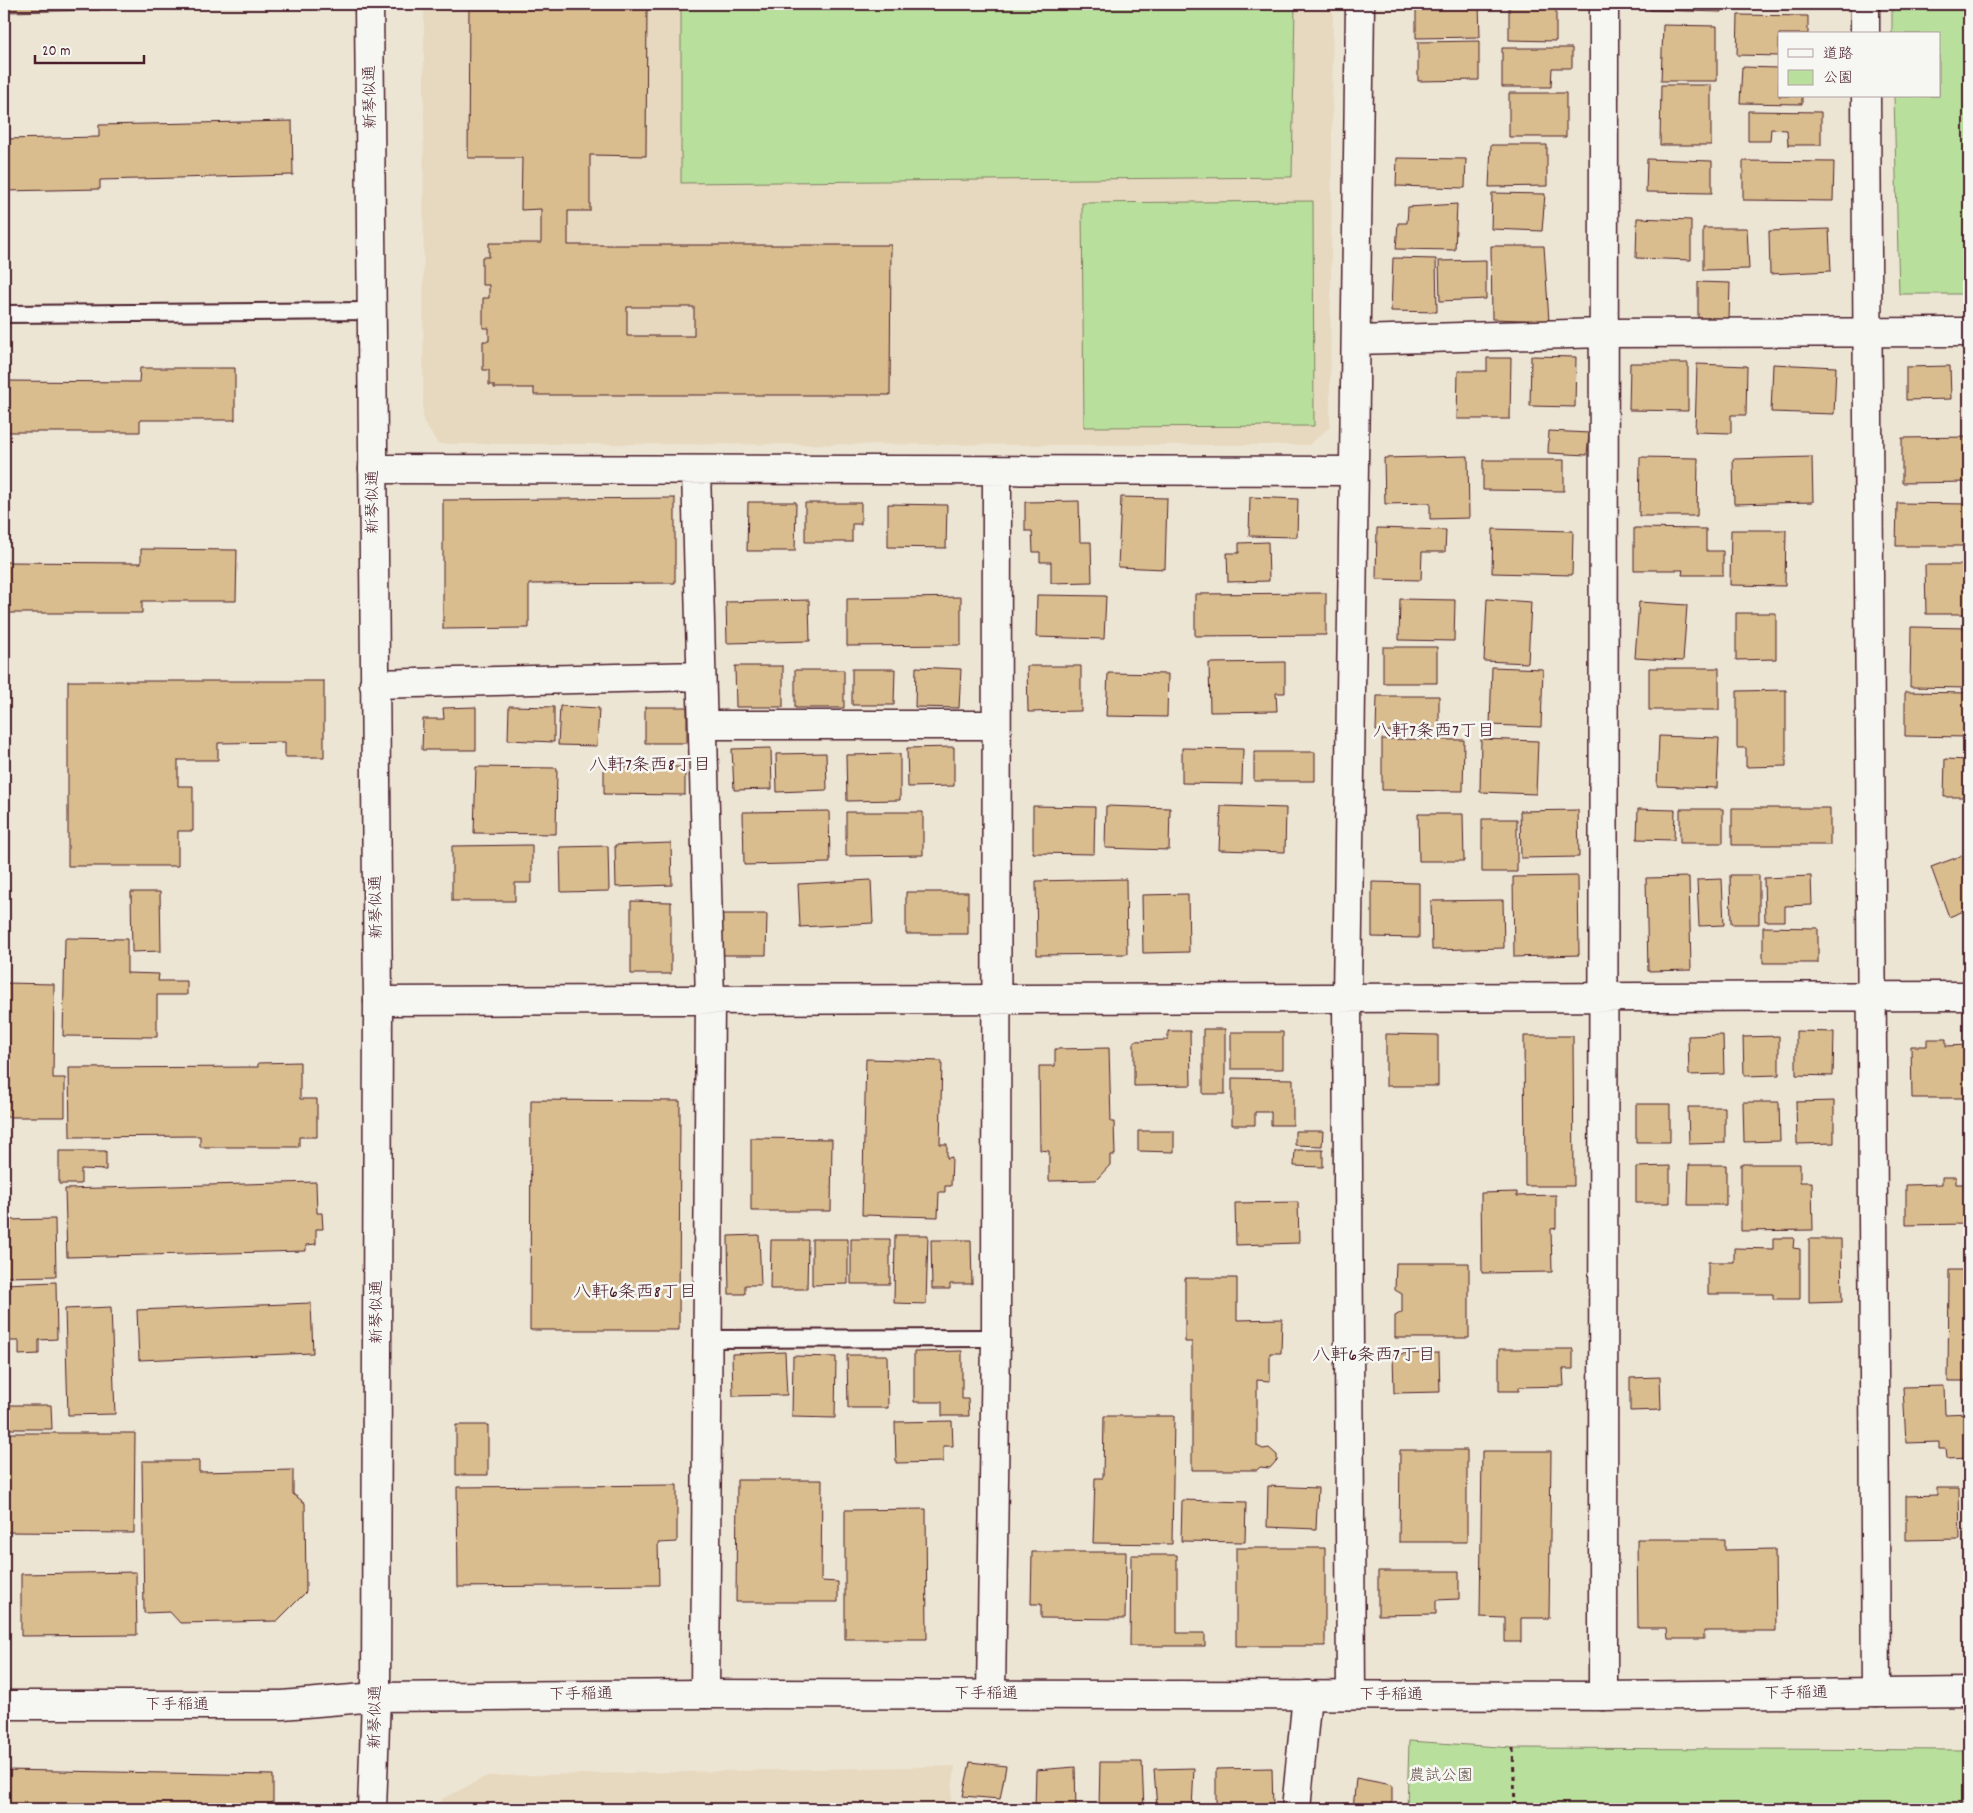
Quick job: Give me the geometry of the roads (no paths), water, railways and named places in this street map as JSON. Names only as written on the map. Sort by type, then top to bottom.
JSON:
[{"type":"street","name":"新琴似通","points":[[369,4],[374,311],[374,684],[378,1001],[376,1697],[372,1809]]},
{"type":"street","points":[[1351,1695],[1347,998],[1360,4]]},
{"type":"street","points":[[1604,4],[1604,1696]]},
{"type":"street","points":[[1865,4],[1865,32]]},
{"type":"street","points":[[1866,98],[1876,1693]]},
{"type":"street","points":[[1356,340],[1604,332],[1868,334],[1969,332]]},
{"type":"street","points":[[373,469],[1354,471]]},
{"type":"street","points":[[696,470],[710,1000],[706,1339],[705,1694]]},
{"type":"street","points":[[991,1694],[996,1338],[997,470]]},
{"type":"street","points":[[374,684],[702,676]]},
{"type":"street","points":[[703,725],[996,725]]},
{"type":"street","points":[[378,1001],[1969,996]]},
{"type":"street","name":"下手稲通","points":[[4,1705],[282,1705],[376,1697],[705,1694],[1604,1696],[1969,1692]]},
{"type":"street","points":[[1296,1809],[1307,1695]]},
{"type":"lane","points":[[4,314],[374,311]]},
{"type":"lane","points":[[706,1339],[996,1338]]},
{"type":"district","name":"八軒7条西7丁目","points":[[1434,732]]},
{"type":"district","name":"八軒7条西8丁目","points":[[650,766]]},
{"type":"district","name":"八軒6条西8丁目","points":[[635,1293]]},
{"type":"district","name":"八軒6条西7丁目","points":[[1374,1356]]},
{"type":"park label","name":"農試公園","points":[[1441,1776]]}]
